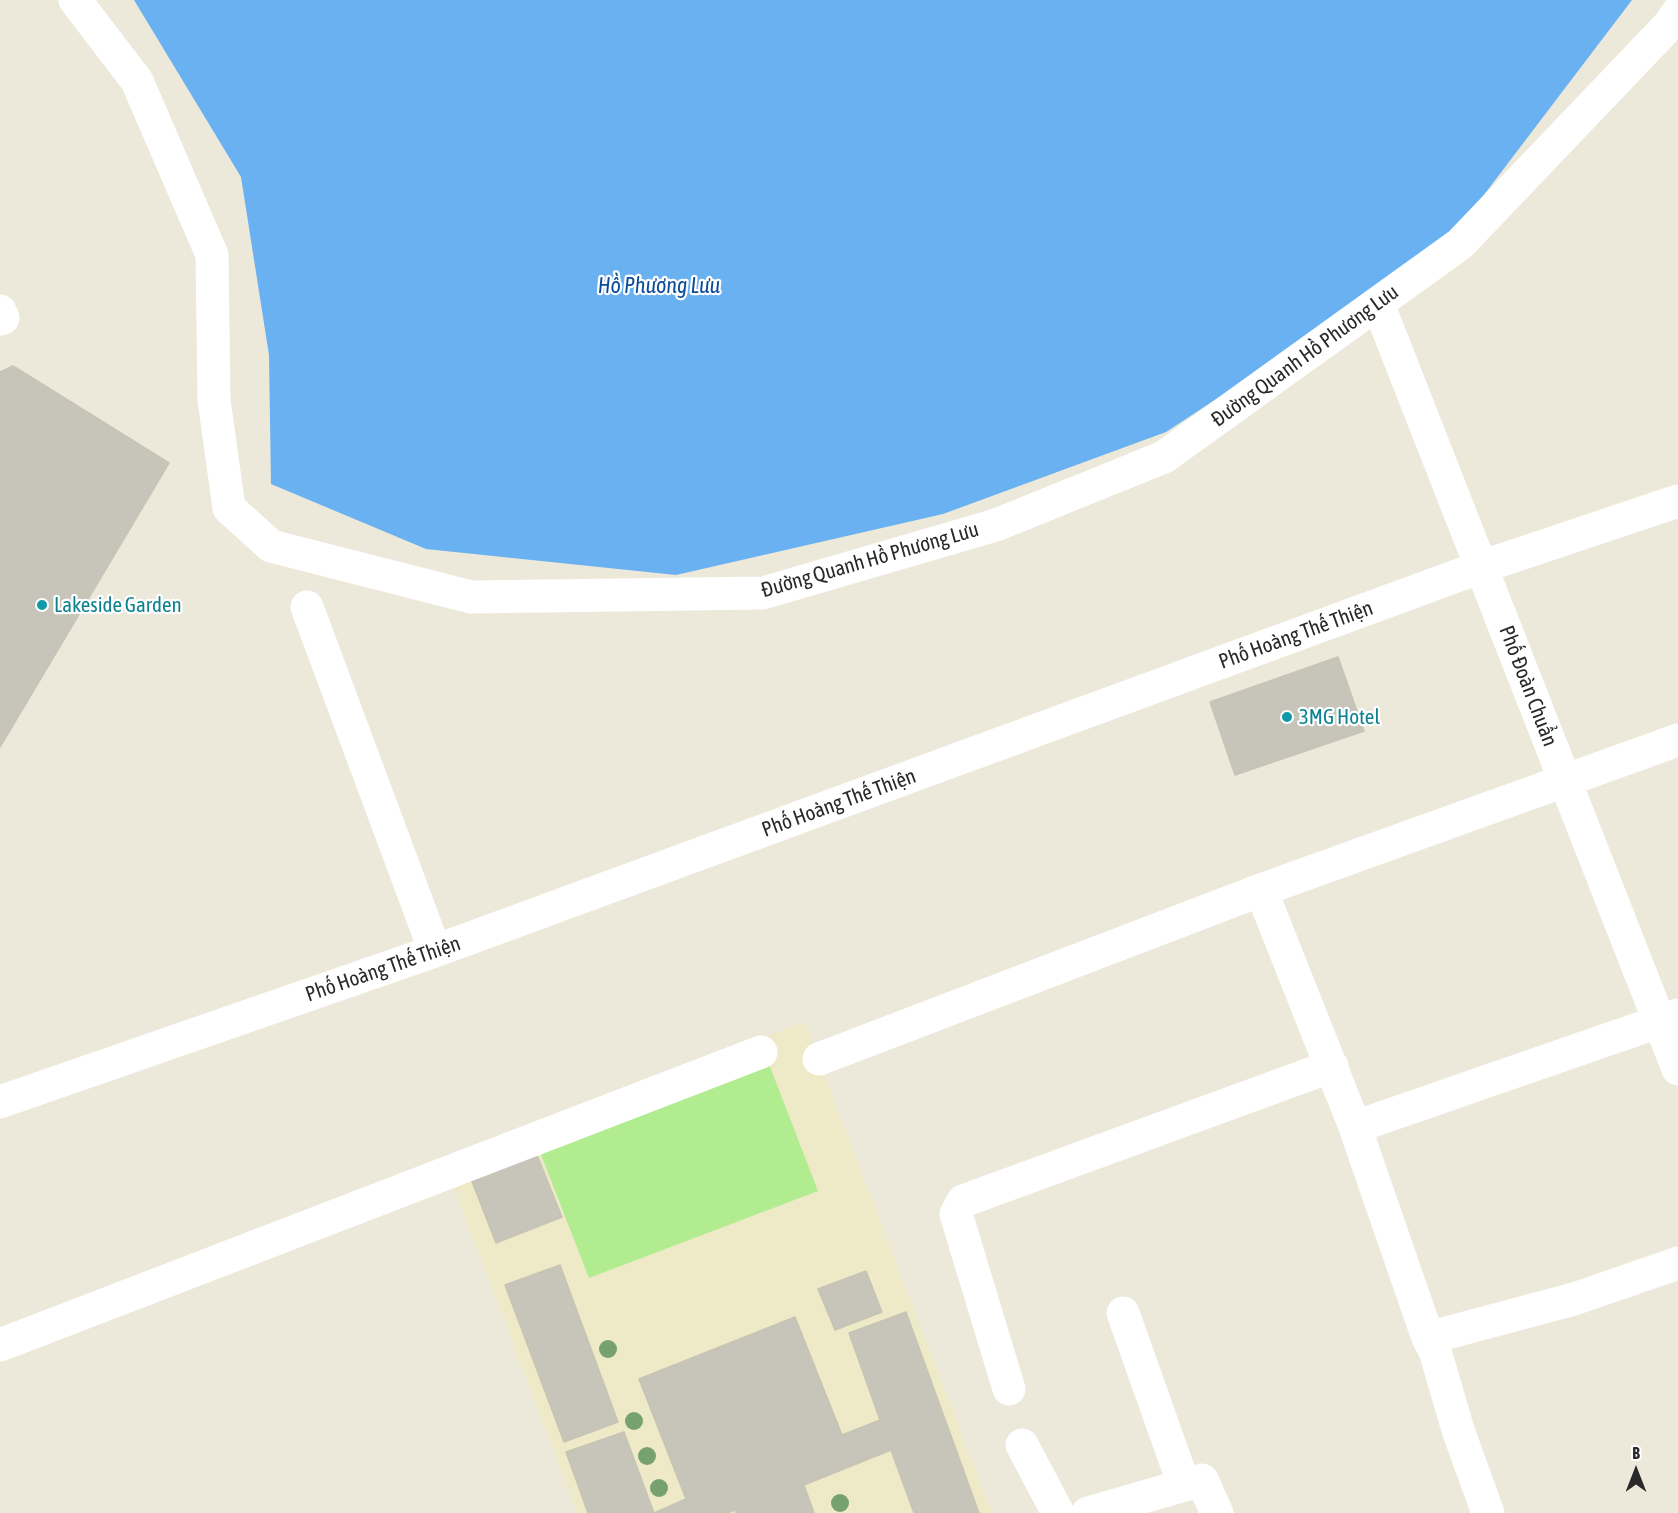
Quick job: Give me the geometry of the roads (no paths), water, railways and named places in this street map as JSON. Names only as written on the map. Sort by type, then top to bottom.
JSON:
[{"type":"street","name":"Đường Quanh Hồ Phương Lưu","points":[[75,0],[137,81],[212,255],[214,400],[229,508],[271,546],[471,597],[763,593],[996,525],[1164,457],[1460,244],[1670,24],[1678,12]]},
{"type":"street","name":"Phố Đoàn Chuẩn","points":[[1378,304],[1565,780],[1669,1018],[1678,1069]]},
{"type":"street","name":"Phố Hoàng Thế Thiện","points":[[0,1102],[435,951],[1481,567],[1678,501]]},
{"type":"street","points":[[307,607],[435,951]]},
{"type":"street","points":[[819,1059],[1261,890],[1678,740]]},
{"type":"street","points":[[1261,890],[1355,1127],[1428,1338],[1435,1351],[1458,1430],[1488,1513]]},
{"type":"street","points":[[1355,1127],[1669,1018]]},
{"type":"street","points":[[0,1345],[761,1052]]},
{"type":"street","points":[[1009,1389],[956,1214],[963,1201],[1332,1066]]},
{"type":"street","points":[[1428,1338],[1574,1299],[1678,1263]]},
{"type":"street","points":[[1123,1313],[1184,1485]]},
{"type":"street","points":[[1022,1445],[1058,1513]]},
{"type":"street","points":[[1088,1513],[1202,1480],[1217,1513]]},
{"type":"water","name":"Hồ Phương Lưu","points":[[134,0],[1632,0],[1461,225],[1291,350],[1166,432],[943,514],[676,575],[426,549],[271,484],[269,355],[241,177]]},
{"type":"place","name":"Lakeside Garden","points":[[42,605]]},
{"type":"place","name":"3MG Hotel","points":[[1287,717]]}]
